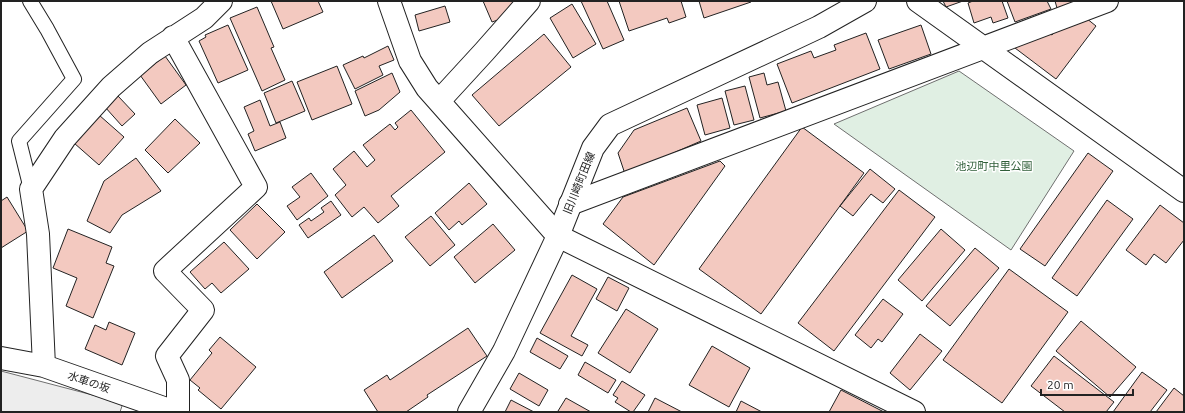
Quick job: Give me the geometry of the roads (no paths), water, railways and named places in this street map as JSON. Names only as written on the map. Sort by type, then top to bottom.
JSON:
[{"type":"street","points":[[44,366],[38,234],[31,189],[65,138],[111,87],[150,52],[204,18],[221,1]]},
{"type":"street","points":[[389,1],[410,61],[427,88],[558,236],[914,412]]},
{"type":"street","points":[[439,101],[529,1]]},
{"type":"street","name":"旧川崎町田線","points":[[469,412],[504,351],[558,236],[593,148],[610,125],[819,27],[865,1]]},
{"type":"street","points":[[918,1],[1184,191]]},
{"type":"street","points":[[570,204],[1106,1]]},
{"type":"street","points":[[173,37],[256,187],[165,270],[203,310],[167,356],[178,380],[177,412]]},
{"type":"street","name":"水車の坂","points":[[1,358],[44,366],[177,412]]},
{"type":"lane","points":[[30,1],[74,79],[19,141],[31,189]]},
{"type":"park label","name":"池辺町中里公園","points":[[994,166]]}]
